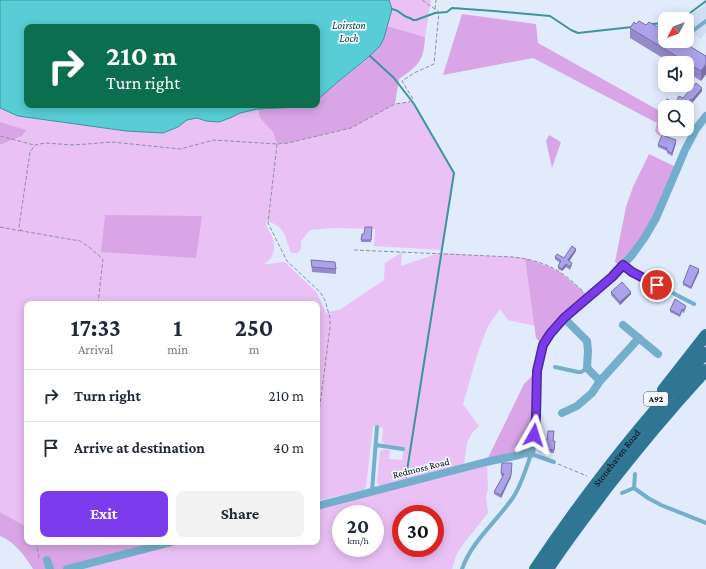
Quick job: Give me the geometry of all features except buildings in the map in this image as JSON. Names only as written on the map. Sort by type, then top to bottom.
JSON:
[{"type":"main road","name":"A92","points":[[609,466],[638,422],[706,335]]},
{"type":"main road","name":"Stonehaven Road","points":[[535,569],[609,466],[652,413],[706,353]]},
{"type":"main road","name":"Stonehaven Road","points":[[548,569],[608,487],[646,439],[706,370]]},
{"type":"main road","name":"A92","points":[[608,487],[706,380]]},
{"type":"street","points":[[531,454],[536,417],[537,371],[543,345],[550,334],[564,318],[612,277],[645,237],[656,218],[685,150],[696,129],[706,116]]},
{"type":"street","points":[[564,318],[587,341],[587,365],[600,381]]},
{"type":"street","points":[[624,325],[658,354]]},
{"type":"street","points":[[562,413],[577,406],[592,394],[600,381],[639,338]]},
{"type":"street","name":"Redmoss Road","points":[[320,505],[486,462],[531,454]]},
{"type":"street","points":[[67,569],[160,545]]},
{"type":"street","points":[[47,560],[50,569]]},
{"type":"lane","points":[[694,30],[706,21]]},
{"type":"lane","points":[[623,265],[632,272],[694,304]]},
{"type":"lane","points":[[555,367],[581,372],[588,368]]},
{"type":"lane","points":[[372,491],[377,427]]},
{"type":"lane","points":[[376,445],[403,449]]},
{"type":"lane","points":[[462,569],[472,548],[518,490],[531,454],[554,462]]},
{"type":"lane","points":[[634,474],[634,488]]},
{"type":"lane","points":[[622,493],[634,488]]},
{"type":"lane","points":[[634,488],[661,505],[706,523]]},
{"type":"path","points":[[0,136],[26,144],[35,145],[45,143],[74,146],[112,142],[180,149],[214,140],[277,144],[351,128],[395,104],[409,102],[413,99],[402,81],[414,73],[434,64],[439,12],[422,0]]},
{"type":"path","points":[[435,10],[436,0]]},
{"type":"path","points":[[277,144],[268,224],[287,261],[320,292],[325,300],[330,318],[320,405]]},
{"type":"path","points":[[22,231],[19,226],[30,152],[35,145]]},
{"type":"path","points":[[0,227],[80,241],[89,247],[103,259],[98,301]]},
{"type":"path","points":[[354,250],[525,258],[562,273],[590,297]]},
{"type":"path","points":[[554,462],[586,476]]},
{"type":"path","points":[[37,545],[39,558],[47,560]]},
{"type":"shaded area","points":[[389,0],[431,0],[425,37],[387,26],[392,9]]},
{"type":"shaded area","points":[[706,4],[706,32],[701,39],[694,35],[694,13]]},
{"type":"shaded area","points":[[462,14],[536,24],[538,43],[658,110],[658,135],[655,131],[657,123],[533,58],[443,75]]},
{"type":"shaded area","points":[[387,26],[425,37],[423,52],[419,62],[399,79],[395,104],[351,128],[288,143],[277,144],[273,132],[260,118],[258,109],[320,108],[320,97],[365,61],[384,38]]},
{"type":"shaded area","points":[[411,101],[454,173],[442,250],[374,246],[375,229],[334,228],[310,230],[301,241],[301,249],[297,253],[291,253],[281,229],[266,221],[274,246],[272,257],[264,264],[285,262],[317,293],[326,313],[341,309],[384,280],[385,263],[402,252],[401,266],[439,253],[525,258],[535,326],[508,320],[500,309],[488,326],[478,352],[463,404],[479,426],[472,433],[467,443],[464,464],[380,486],[377,482],[380,452],[384,449],[390,450],[389,459],[402,460],[404,447],[385,444],[382,441],[383,428],[373,426],[366,487],[363,490],[320,500],[320,301],[24,301],[24,525],[0,512],[0,145],[22,136],[25,130],[0,122],[0,108],[18,116],[126,131],[163,133],[178,127],[187,120],[197,118],[206,121],[230,118],[240,113],[258,109],[260,118],[273,132],[277,144],[288,143],[351,128],[395,104]]},
{"type":"shaded area","points":[[0,122],[26,130],[22,136],[0,145]]},
{"type":"shaded area","points":[[549,135],[561,142],[552,168],[546,141]]},
{"type":"shaded area","points":[[649,154],[678,168],[665,199],[622,267],[615,262],[626,207],[633,187]]},
{"type":"shaded area","points":[[105,215],[202,216],[196,258],[101,252]]},
{"type":"shaded area","points":[[525,258],[550,267],[561,273],[590,297],[543,345],[536,338]]},
{"type":"shaded area","points":[[537,371],[531,454],[486,462],[524,384]]},
{"type":"shaded area","points":[[487,465],[488,489],[486,497],[488,513],[457,553],[452,569],[80,569],[172,545],[320,545],[320,507]]},
{"type":"shaded area","points":[[0,512],[24,525],[24,545],[160,545],[67,569],[33,569],[23,554],[15,546],[0,536]]},
{"type":"water","name":"Loirston Loch","points":[[0,0],[389,0],[392,9],[384,38],[380,46],[320,97],[320,24],[24,24],[24,108],[278,108],[258,109],[240,113],[219,122],[206,121],[197,118],[187,120],[178,127],[163,133],[126,131],[18,116],[0,108]]},
{"type":"waterway","points":[[691,12],[706,1]]},
{"type":"waterway","points":[[392,9],[397,10],[413,20],[435,13],[447,12],[452,8],[550,16],[578,33],[632,27]]},
{"type":"waterway","points":[[652,24],[658,24]]},
{"type":"waterway","points":[[370,56],[394,78],[414,104],[454,173],[406,477]]},
{"type":"route","points":[[534,435],[536,417],[536,384],[539,358],[543,345],[550,334],[564,318],[612,277],[623,265],[632,272],[657,285]]}]
